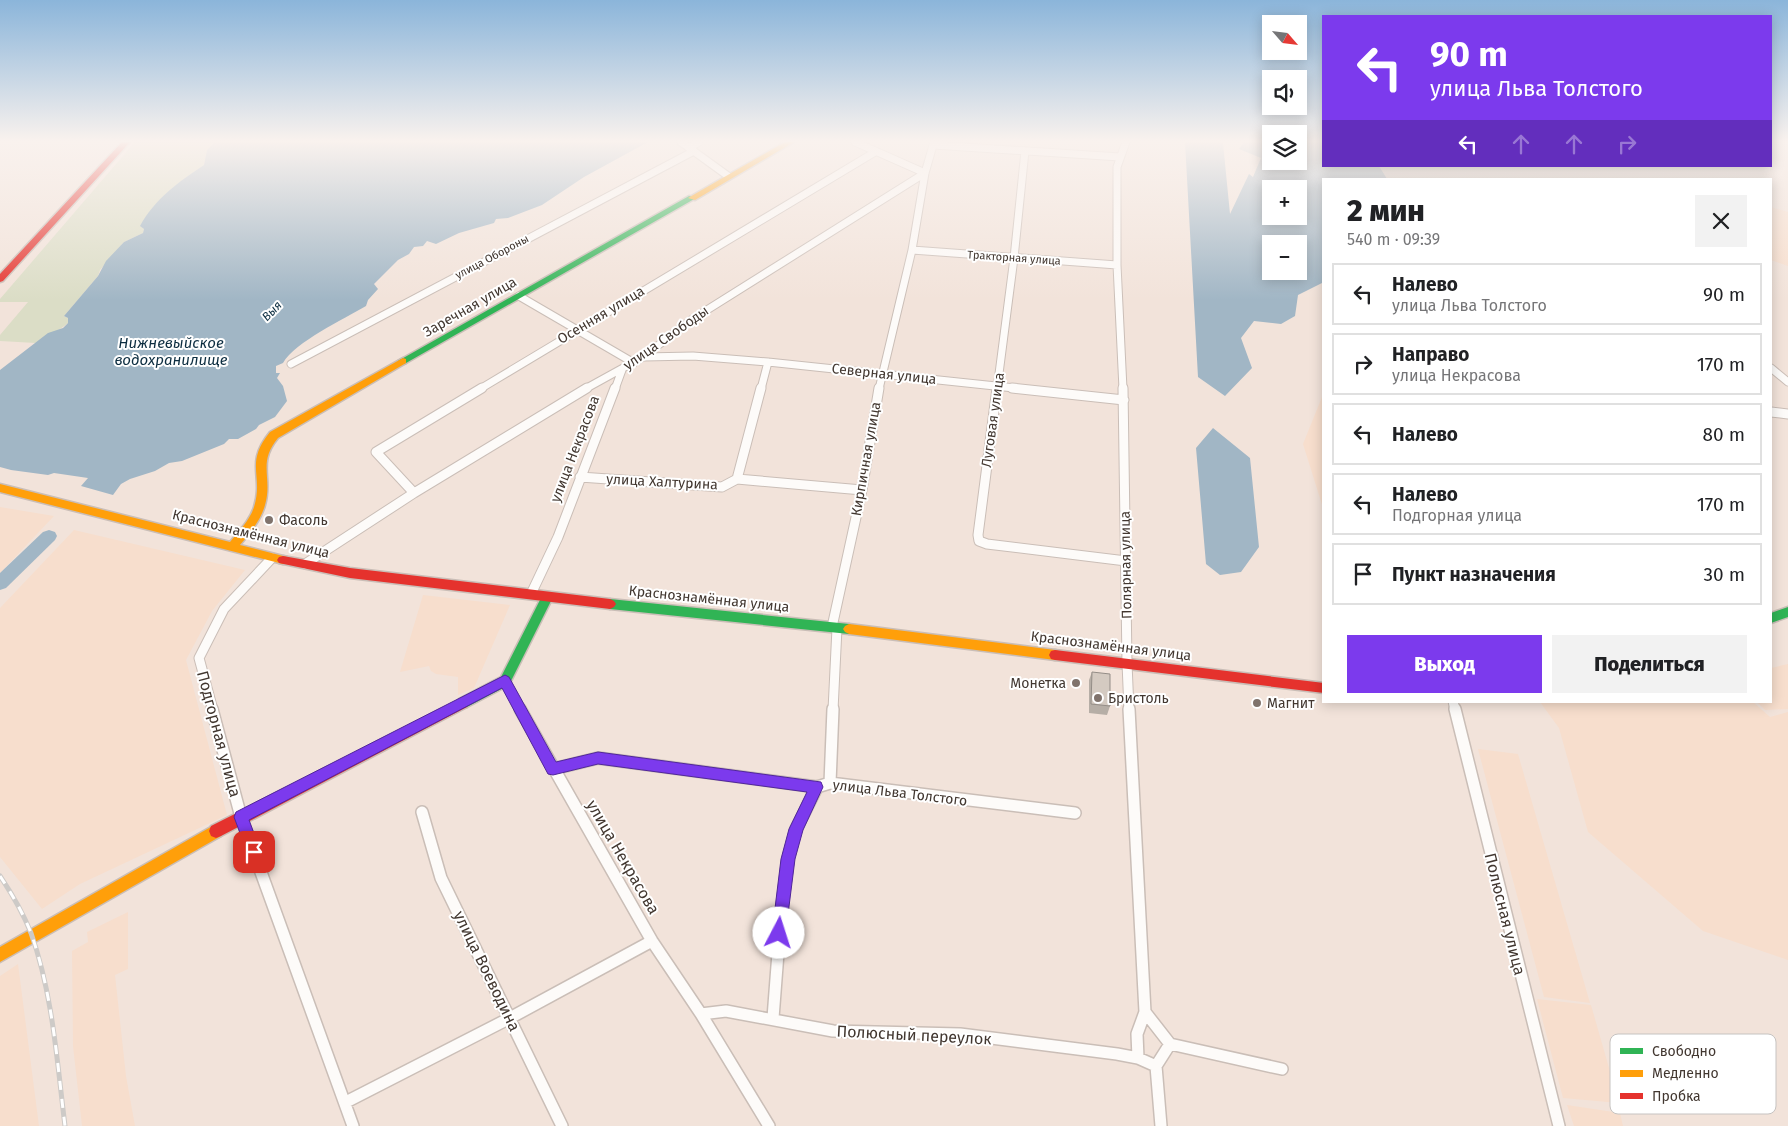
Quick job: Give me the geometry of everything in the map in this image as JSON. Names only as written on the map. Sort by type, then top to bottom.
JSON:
[{"type":"main road","points":[[0,279],[78,195]]},
{"type":"main road","name":"Заречная улица","points":[[232,547],[250,525],[261,504],[263,491],[259,454],[263,444],[274,435],[696,195]]},
{"type":"main road","name":"Краснознамённая улица","points":[[0,488],[96,511],[272,558],[350,573],[547,597],[835,627],[1322,688]]},
{"type":"main road","points":[[0,954],[241,817],[505,680],[547,597]]},
{"type":"main road","points":[[1772,618],[1788,612]]},
{"type":"street","name":"улица Обороны","points":[[291,364],[606,195]]},
{"type":"street","name":"Осенняя улица","points":[[414,493],[376,452],[804,195]]},
{"type":"street","name":"улица Свободы","points":[[305,564],[414,493],[560,403],[644,357],[691,320],[891,195]]},
{"type":"street","name":"Кирпичная улица","points":[[830,783],[835,627],[862,490],[882,373],[912,250],[921,195]]},
{"type":"street","name":"Луговая улица","points":[[1020,195],[1014,258],[978,534],[979,541],[987,544],[1126,561]]},
{"type":"street","name":"Полярная улица","points":[[1117,195],[1116,265],[1124,400],[1127,663],[1145,1012]]},
{"type":"street","name":"Тракторная улица","points":[[912,250],[1116,265]]},
{"type":"street","points":[[519,296],[634,363]]},
{"type":"street","name":"Северная улица","points":[[644,357],[693,356],[768,362],[1124,400]]},
{"type":"street","points":[[737,479],[768,362]]},
{"type":"street","points":[[1772,369],[1788,382]]},
{"type":"street","name":"улица Некрасова","points":[[531,594],[558,537],[622,370]]},
{"type":"street","points":[[1772,412],[1788,414]]},
{"type":"street","name":"улица Халтурина","points":[[580,477],[722,486],[737,479],[862,490]]},
{"type":"street","name":"Подгорная улица","points":[[272,558],[224,609],[199,658],[241,817],[346,1102],[353,1126]]},
{"type":"street","name":"улица Некрасова","points":[[505,680],[553,769],[652,941],[701,1014],[769,1126]]},
{"type":"street","name":"Полюсная улица","points":[[1453,703],[1559,1126]]},
{"type":"street","name":"улица Льва Толстого","points":[[553,769],[598,758],[817,787],[830,783],[980,803],[1075,813]]},
{"type":"street","points":[[773,1018],[781,914],[788,859],[796,829],[817,787]]},
{"type":"street","name":"улица Воеводина","points":[[422,812],[441,878],[562,1126]]},
{"type":"street","points":[[346,1102],[510,1018],[652,941]]},
{"type":"street","name":"Полюсный переулок","points":[[701,1014],[726,1011],[773,1018],[833,1031],[960,1034],[1117,1054],[1138,1058],[1156,1066]]},
{"type":"street","points":[[1138,1058],[1135,1038],[1137,1028],[1145,1012],[1170,1044],[1282,1069]]},
{"type":"street","points":[[1161,1126],[1156,1066],[1170,1044]]},
{"type":"shaded area","points":[[1772,207],[1788,212],[1788,266],[1772,260]]},
{"type":"shaded area","points":[[1322,397],[1322,505],[1303,444]]},
{"type":"shaded area","points":[[0,507],[54,516],[0,573]]},
{"type":"shaded area","points":[[74,530],[245,570],[212,611],[186,660],[227,815],[80,884],[42,909],[0,857],[0,608]]},
{"type":"shaded area","points":[[423,595],[510,605],[474,688],[458,695],[458,677],[436,674],[431,671],[429,666],[400,672]]},
{"type":"shaded area","points":[[1788,664],[1788,709],[1765,710],[1758,703],[1772,703],[1772,668]]},
{"type":"shaded area","points":[[1541,703],[1754,703],[1770,717],[1788,712],[1788,960],[1703,931],[1588,832],[1559,728]]},
{"type":"shaded area","points":[[1478,749],[1518,754],[1590,1003],[1544,997]]},
{"type":"shaded area","points":[[128,912],[128,969],[115,975],[126,1076],[135,1126],[82,1126],[73,1046],[72,951],[88,942],[87,932]]},
{"type":"shaded area","points":[[18,964],[39,1126],[0,1126],[0,976]]},
{"type":"shaded area","points":[[1537,999],[1591,1005],[1610,1072],[1610,1102],[1563,1098]]},
{"type":"shaded area","points":[[1567,1105],[1610,1111],[1610,1114],[1620,1114],[1623,1126],[1574,1126]]},
{"type":"green space","points":[[90,195],[165,195],[153,207],[141,226],[144,229],[143,233],[124,242],[64,316],[68,318],[68,323],[60,329],[36,343],[0,341],[0,335],[28,302],[0,302],[0,299]]},
{"type":"water","name":"Нижневыйское водохранилище","points":[[165,195],[558,195],[542,205],[508,218],[496,219],[494,223],[459,233],[436,244],[427,241],[423,246],[414,247],[409,254],[398,260],[374,284],[378,289],[368,300],[366,306],[309,339],[289,355],[283,363],[276,366],[276,373],[280,373],[277,378],[283,386],[287,401],[275,417],[238,439],[229,439],[224,444],[182,461],[169,463],[155,471],[130,479],[121,484],[113,495],[81,486],[88,478],[54,473],[48,475],[0,467],[0,370],[48,333],[63,328],[68,323],[68,318],[64,316],[98,276],[106,261],[124,242],[143,233],[144,229],[140,226]]},
{"type":"water","points":[[1188,195],[1228,195],[1230,214],[1239,195],[1262,195],[1262,225],[1307,225],[1307,195],[1322,195],[1322,283],[1298,295],[1295,316],[1281,324],[1254,321],[1241,338],[1252,368],[1225,396],[1198,377]]},
{"type":"water","points":[[1213,428],[1250,458],[1259,547],[1241,572],[1220,575],[1206,564],[1196,448]]},
{"type":"building","name":"Бристоль","points":[[1092,672],[1110,674],[1110,706],[1091,704]]},
{"type":"waterway","name":"Выя","points":[[0,583],[49,536]]},
{"type":"railway","points":[[0,876],[24,918],[38,956],[53,1029],[65,1126]]},
{"type":"traffic: fast","points":[[403,361],[692,198]]},
{"type":"traffic: fast","points":[[463,703],[505,681],[547,597]]},
{"type":"traffic: fast","points":[[610,604],[849,629]]},
{"type":"traffic: fast","points":[[1772,618],[1788,612]]},
{"type":"traffic: slow","points":[[692,198],[698,195]]},
{"type":"traffic: slow","points":[[232,547],[258,511],[262,494],[262,453],[274,435],[403,361]]},
{"type":"traffic: slow","points":[[0,488],[283,560]]},
{"type":"traffic: slow","points":[[849,629],[1055,655]]},
{"type":"traffic: slow","points":[[0,955],[216,831]]},
{"type":"traffic: jam","points":[[0,279],[78,195]]},
{"type":"traffic: jam","points":[[283,560],[350,573],[610,604]]},
{"type":"traffic: jam","points":[[1055,655],[1322,688]]},
{"type":"traffic: jam","points":[[216,831],[463,703]]},
{"type":"place","name":"Фасоль","points":[[269,520]]},
{"type":"place","name":"Монетка","points":[[1076,683]]},
{"type":"place","name":"Бристоль","points":[[1098,698]]},
{"type":"place","name":"Магнит","points":[[1257,703]]},
{"type":"route","points":[[254,852],[241,817],[505,680],[553,769],[598,758],[817,787],[796,829],[788,859],[779,933]]}]
